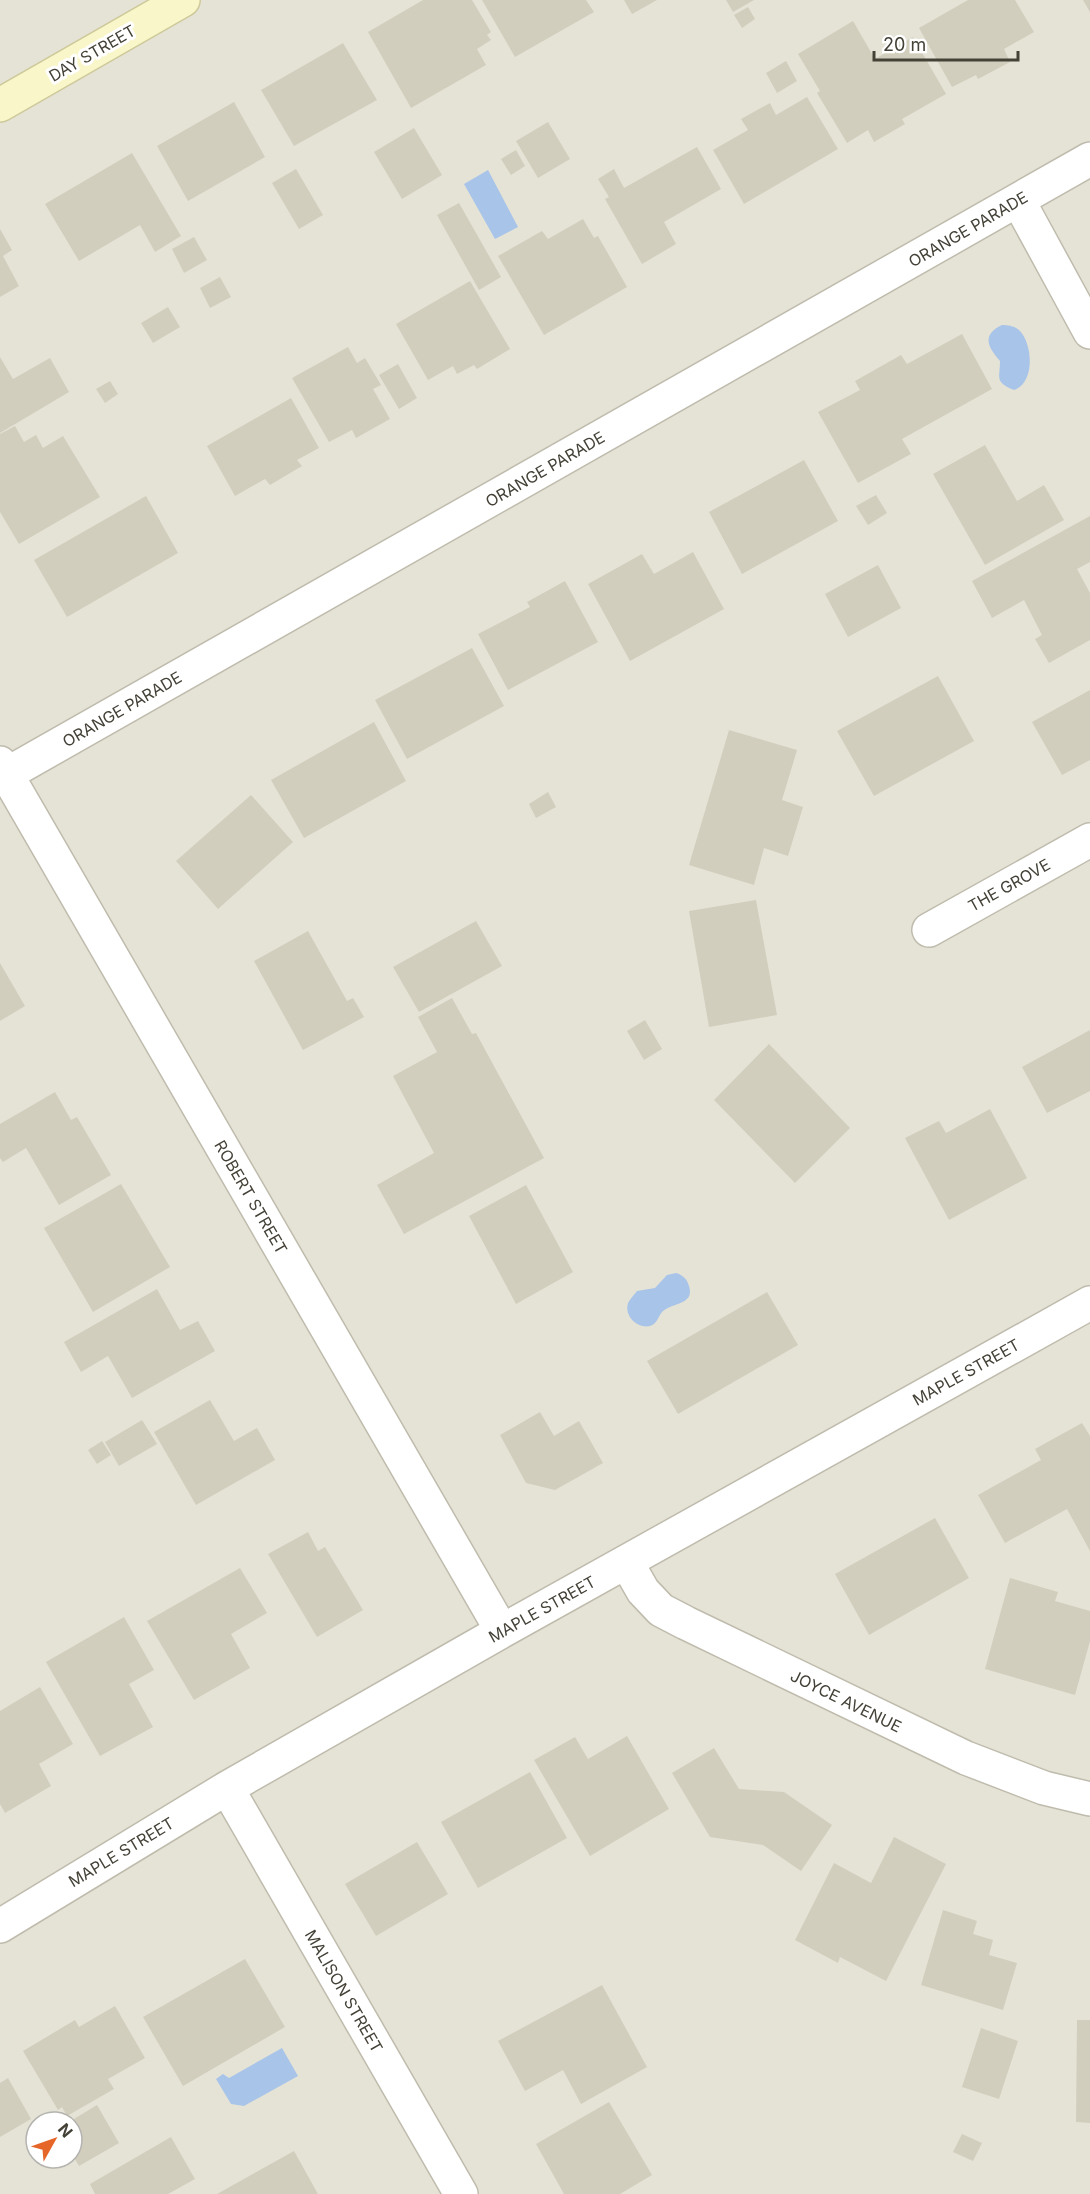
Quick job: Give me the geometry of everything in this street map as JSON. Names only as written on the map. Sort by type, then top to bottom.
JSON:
[{"type":"street","name":"DAY STREET","points":[[0,105],[183,0]]},
{"type":"street","name":"ORANGE PARADE","points":[[2,772],[1090,159]]},
{"type":"street","points":[[1018,200],[1090,332]]},
{"type":"street","name":"ROBERT STREET","points":[[2,772],[502,1631]]},
{"type":"street","name":"THE GROVE","points":[[929,930],[1090,840]]},
{"type":"street","name":"MAPLE STREET","points":[[0,1926],[226,1788],[502,1631],[1090,1303]]},
{"type":"street","name":"JOYCE AVENUE","points":[[627,1563],[643,1591],[660,1610],[966,1758],[1044,1788],[1090,1799]]},
{"type":"street","name":"MALISON STREET","points":[[226,1788],[461,2194]]},
{"type":"shaded area","points":[[0,0],[1090,0],[1090,2194],[0,2194]]},
{"type":"water","points":[[488,170],[518,227],[495,239],[464,184]]},
{"type":"water","points":[[1002,325],[1011,326],[1020,331],[1028,345],[1029,372],[1021,386],[1014,390],[1001,382],[1000,361],[992,351],[989,342],[991,333]]},
{"type":"water","points":[[676,1273],[687,1281],[689,1297],[666,1309],[650,1326],[641,1326],[636,1323],[630,1317],[627,1308],[637,1291],[655,1288],[667,1275]]},
{"type":"water","points":[[282,2048],[298,2076],[244,2106],[231,2104],[216,2079],[223,2074],[229,2078]]},
{"type":"building","points":[[423,0],[472,0],[491,32],[487,35],[491,40],[477,49],[486,65],[411,108],[368,32]]},
{"type":"building","points":[[482,0],[586,0],[594,12],[515,57]]},
{"type":"building","points":[[624,0],[657,0],[632,14]]},
{"type":"building","points":[[726,0],[754,0],[733,12]]},
{"type":"building","points":[[968,0],[1015,0],[1034,32],[1004,49],[1010,62],[978,79],[976,75],[952,87],[919,28]]},
{"type":"building","points":[[1083,0],[1090,0],[1090,12]]},
{"type":"building","points":[[748,7],[755,19],[742,28],[734,15]]},
{"type":"building","points":[[853,21],[875,59],[913,37],[946,94],[902,119],[905,124],[874,142],[868,130],[847,143],[817,93],[820,91],[798,54]]},
{"type":"building","points":[[343,43],[377,100],[294,146],[261,90]]},
{"type":"building","points":[[786,61],[797,81],[777,93],[766,73]]},
{"type":"building","points":[[807,97],[838,149],[744,204],[713,150],[748,130],[741,119],[770,103],[776,115]]},
{"type":"building","points":[[234,102],[265,157],[188,201],[157,146]]},
{"type":"building","points":[[548,122],[570,159],[538,178],[516,141]]},
{"type":"building","points":[[414,128],[442,175],[402,199],[374,152]]},
{"type":"building","points":[[697,147],[721,189],[664,222],[676,244],[642,264],[605,199],[609,197],[598,179],[614,169],[624,188]]},
{"type":"building","points":[[516,150],[525,166],[511,175],[501,159]]},
{"type":"building","points":[[132,153],[181,236],[155,252],[140,225],[79,261],[45,204]]},
{"type":"building","points":[[296,169],[323,215],[299,229],[272,183]]},
{"type":"building","points":[[459,203],[501,277],[479,290],[437,215]]},
{"type":"building","points":[[583,219],[594,238],[598,236],[627,287],[544,335],[498,256],[542,231],[548,239]]},
{"type":"building","points":[[0,229],[12,250],[3,256],[19,286],[0,297]]},
{"type":"building","points":[[194,237],[207,260],[184,273],[172,249]]},
{"type":"building","points":[[220,277],[231,297],[210,308],[200,288]]},
{"type":"building","points":[[470,281],[510,349],[477,369],[474,365],[457,374],[453,366],[428,380],[396,324]]},
{"type":"building","points":[[168,307],[180,327],[153,343],[141,323]]},
{"type":"building","points":[[962,334],[992,389],[902,439],[911,454],[858,483],[818,412],[860,390],[855,381],[901,355],[907,364]]},
{"type":"building","points":[[348,347],[357,363],[365,358],[381,385],[373,389],[390,419],[356,438],[352,430],[329,442],[292,378]]},
{"type":"building","points":[[0,357],[13,379],[50,358],[69,392],[0,433]]},
{"type":"building","points":[[398,364],[417,398],[399,409],[379,375]]},
{"type":"building","points":[[110,381],[118,394],[105,403],[96,389]]},
{"type":"building","points":[[291,398],[319,448],[297,460],[302,466],[270,485],[265,479],[235,496],[207,446]]},
{"type":"building","points":[[15,426],[24,442],[36,435],[43,448],[63,436],[100,497],[19,544],[0,512],[0,434]]},
{"type":"building","points":[[985,445],[1017,501],[1044,485],[1064,520],[985,565],[933,474]]},
{"type":"building","points":[[804,460],[838,521],[742,574],[709,512]]},
{"type":"building","points":[[876,495],[887,513],[868,525],[856,506]]},
{"type":"building","points":[[146,496],[178,553],[67,617],[34,560]]},
{"type":"building","points":[[1090,516],[1090,562],[1077,569],[1090,593],[1090,640],[1049,663],[1035,639],[1042,635],[1024,600],[992,618],[972,581]]},
{"type":"building","points":[[693,552],[724,609],[630,661],[588,584],[642,554],[654,574]]},
{"type":"building","points":[[878,565],[901,608],[848,637],[825,594]]},
{"type":"building","points":[[565,581],[598,642],[508,690],[478,634],[530,607],[527,602]]},
{"type":"building","points":[[472,648],[504,706],[407,759],[375,700]]},
{"type":"building","points":[[938,676],[974,741],[874,796],[837,731]]},
{"type":"building","points":[[1090,690],[1090,760],[1062,775],[1032,722]]},
{"type":"building","points":[[374,722],[406,781],[304,838],[271,780]]},
{"type":"building","points":[[729,730],[797,750],[782,800],[803,807],[788,856],[764,848],[754,885],[689,865]]},
{"type":"building","points":[[548,792],[556,807],[536,818],[529,804]]},
{"type":"building","points":[[251,795],[293,842],[218,909],[176,861]]},
{"type":"building","points":[[756,900],[777,1015],[709,1027],[689,911]]},
{"type":"building","points":[[476,921],[502,966],[419,1012],[393,967]]},
{"type":"building","points":[[308,931],[347,1001],[353,998],[364,1017],[303,1050],[254,961]]},
{"type":"building","points":[[0,963],[25,1006],[0,1021]]},
{"type":"building","points":[[452,998],[472,1034],[476,1033],[544,1158],[404,1234],[377,1185],[434,1153],[393,1076],[437,1052],[418,1017]]},
{"type":"building","points":[[645,1020],[662,1049],[644,1060],[627,1031]]},
{"type":"building","points":[[1090,1030],[1090,1091],[1047,1113],[1022,1067]]},
{"type":"building","points":[[769,1044],[850,1128],[795,1183],[714,1100]]},
{"type":"building","points":[[55,1092],[71,1120],[77,1117],[111,1175],[59,1205],[26,1148],[3,1162],[0,1158],[0,1124]]},
{"type":"building","points":[[990,1109],[1027,1178],[949,1220],[905,1138],[939,1121],[946,1133]]},
{"type":"building","points":[[121,1184],[170,1267],[93,1312],[44,1228]]},
{"type":"building","points":[[526,1185],[573,1272],[516,1304],[469,1216]]},
{"type":"building","points":[[157,1289],[180,1330],[198,1321],[215,1351],[132,1398],[108,1356],[81,1372],[64,1342]]},
{"type":"building","points":[[767,1292],[798,1345],[678,1414],[647,1361]]},
{"type":"building","points":[[210,1400],[234,1441],[257,1428],[275,1460],[196,1505],[154,1432]]},
{"type":"building","points":[[540,1412],[554,1436],[579,1421],[603,1463],[555,1490],[526,1483],[500,1435]]},
{"type":"building","points":[[142,1420],[157,1444],[119,1466],[105,1442]]},
{"type":"building","points":[[1082,1423],[1090,1436],[1090,1551],[1067,1509],[1005,1543],[978,1495],[1041,1460],[1035,1449]]},
{"type":"building","points":[[102,1441],[111,1455],[97,1464],[88,1450]]},
{"type":"building","points":[[935,1518],[969,1578],[869,1635],[835,1574]]},
{"type":"building","points":[[308,1532],[318,1551],[325,1547],[363,1610],[317,1637],[268,1554]]},
{"type":"building","points":[[240,1568],[267,1613],[231,1634],[250,1668],[194,1700],[147,1621]]},
{"type":"building","points":[[1010,1578],[1058,1592],[1055,1601],[1090,1611],[1090,1641],[1075,1695],[985,1669]]},
{"type":"building","points":[[124,1617],[154,1670],[129,1684],[153,1727],[100,1756],[46,1662]]},
{"type":"building","points":[[40,1687],[73,1744],[39,1764],[51,1786],[5,1813],[0,1804],[0,1711]]},
{"type":"building","points":[[627,1736],[669,1809],[590,1856],[534,1760],[575,1737],[588,1759]]},
{"type":"building","points":[[714,1748],[739,1789],[784,1792],[832,1825],[801,1871],[763,1845],[710,1837],[672,1773]]},
{"type":"building","points":[[530,1772],[567,1838],[478,1888],[441,1822]]},
{"type":"building","points":[[894,1837],[946,1864],[886,1981],[840,1957],[838,1963],[795,1940],[834,1863],[871,1883]]},
{"type":"building","points":[[417,1842],[448,1894],[376,1936],[345,1884]]},
{"type":"building","points":[[943,1910],[977,1921],[973,1934],[993,1940],[989,1955],[1017,1963],[1003,2010],[921,1985]]},
{"type":"building","points":[[245,1959],[285,2027],[183,2086],[143,2017]]},
{"type":"building","points":[[602,1985],[647,2067],[581,2104],[563,2070],[525,2091],[498,2041]]},
{"type":"building","points":[[115,2006],[145,2058],[108,2079],[114,2089],[77,2110],[64,2110],[62,2107],[58,2110],[23,2051],[75,2020],[79,2027]]},
{"type":"building","points":[[1077,2020],[1090,2020],[1090,2123],[1076,2122]]},
{"type":"building","points":[[981,2028],[1018,2041],[999,2099],[962,2087]]},
{"type":"building","points":[[8,2078],[26,2110],[24,2110],[24,2123],[0,2137],[0,2083]]},
{"type":"building","points":[[609,2102],[652,2175],[620,2194],[564,2194],[536,2144]]},
{"type":"building","points":[[97,2105],[119,2143],[84,2163],[84,2113]]},
{"type":"building","points":[[962,2134],[982,2143],[973,2161],[953,2152]]},
{"type":"building","points":[[171,2137],[195,2179],[168,2194],[95,2194],[90,2184]]},
{"type":"building","points":[[294,2151],[318,2194],[217,2194]]}]
